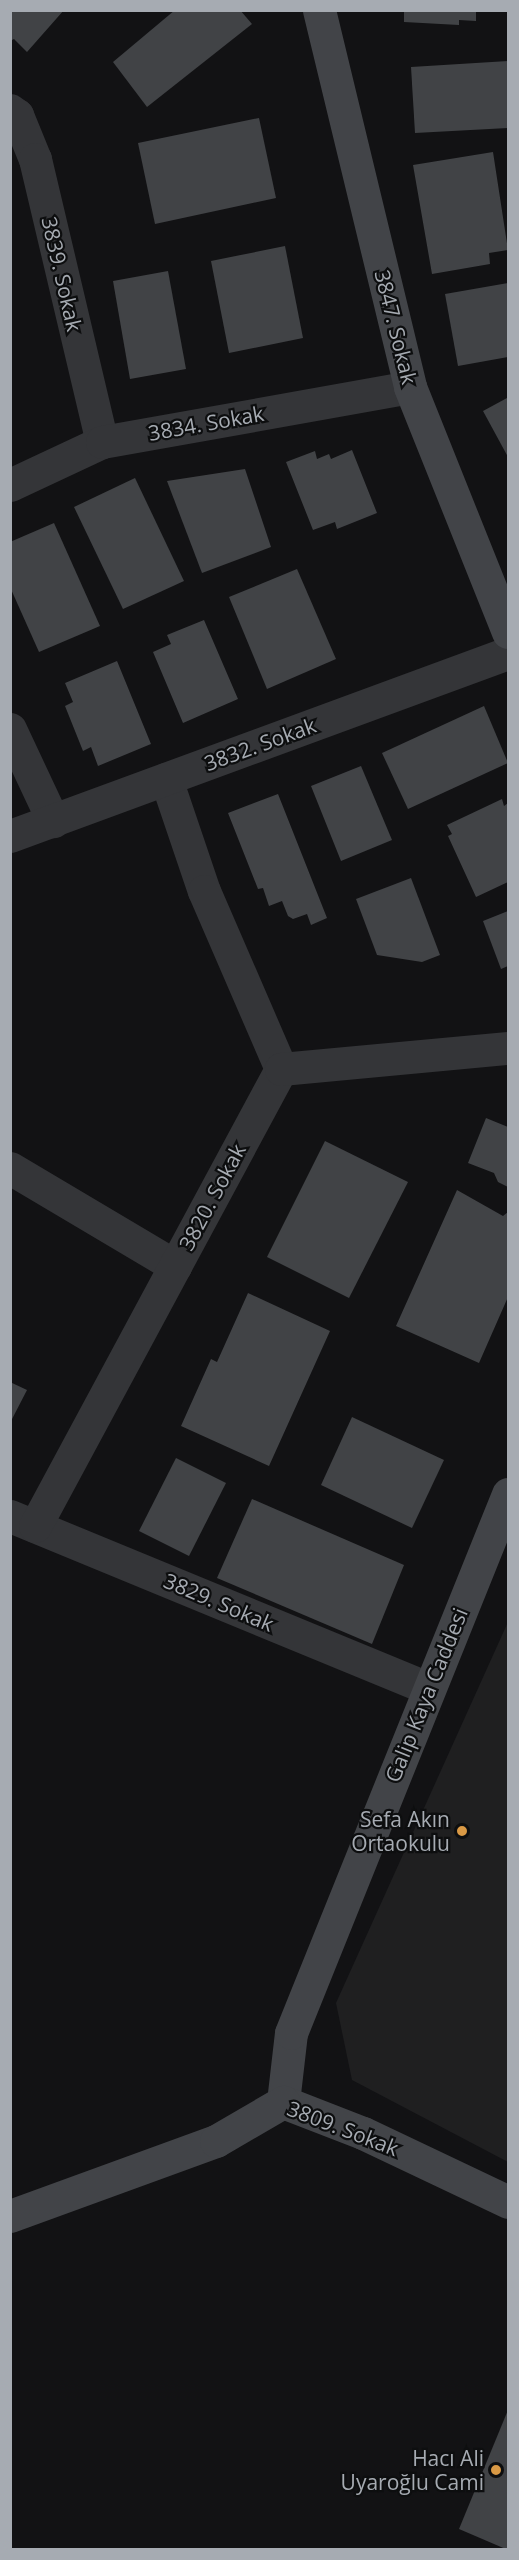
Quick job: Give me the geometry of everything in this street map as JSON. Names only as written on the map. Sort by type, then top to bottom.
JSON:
[{"type":"street","name":"3847. Sokak","points":[[319,10],[410,387],[508,632]]},
{"type":"street","name":"3839. Sokak","points":[[10,110],[16,116],[35,159],[102,442]]},
{"type":"street","name":"3834. Sokak","points":[[10,485],[102,442],[410,387]]},
{"type":"street","name":"3832. Sokak","points":[[10,836],[508,653]]},
{"type":"street","points":[[10,729],[53,821]]},
{"type":"street","points":[[166,779],[204,891],[280,1069],[508,1048]]},
{"type":"street","name":"3820. Sokak","points":[[23,1521],[175,1266],[280,1069]]},
{"type":"street","points":[[10,1168],[175,1266]]},
{"type":"street","name":"Galip Kaya Caddesi","points":[[283,2102],[291,2033],[427,1688],[508,1494]]},
{"type":"street","name":"3829. Sokak","points":[[23,1521],[427,1688]]},
{"type":"street","name":"3809. Sokak","points":[[10,2216],[216,2141],[283,2102],[363,2133],[508,2202]]},
{"type":"shaded area","name":"Sefa Akın Ortaokulu","points":[[508,1622],[508,2162],[352,2080],[336,2003]]},
{"type":"building","points":[[10,10],[64,10],[27,52],[14,39],[10,41]]},
{"type":"building","points":[[175,10],[240,10],[252,24],[147,107],[113,62]]},
{"type":"building","points":[[404,10],[476,10],[476,21],[459,20],[459,25],[404,22]]},
{"type":"building","points":[[508,61],[508,128],[415,133],[411,67]]},
{"type":"building","points":[[259,118],[276,198],[155,224],[138,143]]},
{"type":"building","points":[[493,152],[508,250],[489,253],[490,264],[432,274],[413,165]]},
{"type":"building","points":[[285,246],[303,338],[229,353],[211,261]]},
{"type":"building","points":[[168,271],[186,369],[130,379],[113,281]]},
{"type":"building","points":[[508,283],[508,357],[458,366],[445,294]]},
{"type":"building","points":[[507,398],[508,401],[508,457],[483,411]]},
{"type":"building","points":[[352,450],[377,513],[337,529],[335,522],[313,530],[286,462],[315,451],[317,459],[329,454],[331,459]]},
{"type":"building","points":[[245,469],[271,547],[202,573],[167,481]]},
{"type":"building","points":[[135,478],[184,581],[123,609],[74,507]]},
{"type":"building","points":[[54,523],[100,626],[39,652],[10,587],[10,542]]},
{"type":"building","points":[[297,569],[336,659],[267,689],[229,597]]},
{"type":"building","points":[[204,620],[238,699],[183,723],[153,652],[171,644],[167,635]]},
{"type":"building","points":[[117,661],[151,744],[98,766],[91,747],[83,751],[65,706],[73,702],[65,683]]},
{"type":"building","points":[[484,706],[508,763],[408,809],[382,753]]},
{"type":"building","points":[[361,766],[392,840],[341,861],[311,786]]},
{"type":"building","points":[[278,794],[327,918],[311,925],[307,914],[293,919],[288,916],[282,901],[269,906],[263,888],[258,889],[228,813]]},
{"type":"building","points":[[502,799],[504,806],[508,803],[508,882],[476,897],[448,836],[452,834],[447,825]]},
{"type":"building","points":[[411,878],[440,955],[422,962],[377,955],[356,899]]},
{"type":"building","points":[[508,911],[508,966],[501,969],[483,921]]},
{"type":"building","points":[[486,1118],[508,1127],[508,1187],[498,1182],[494,1173],[468,1163]]},
{"type":"building","points":[[325,1141],[408,1182],[349,1298],[267,1257]]},
{"type":"building","points":[[457,1190],[503,1216],[508,1212],[508,1297],[479,1363],[396,1326]]},
{"type":"building","points":[[248,1293],[330,1331],[269,1466],[181,1426],[211,1359],[217,1362]]},
{"type":"building","points":[[10,1382],[27,1390],[10,1423]]},
{"type":"building","points":[[352,1417],[444,1460],[412,1528],[321,1485]]},
{"type":"building","points":[[176,1458],[226,1483],[189,1556],[139,1531]]},
{"type":"building","points":[[252,1499],[404,1565],[372,1644],[217,1578]]},
{"type":"building","name":"Hacı Ali Uyaroğlu Cami","points":[[508,2410],[508,2550],[459,2529]]},
{"type":"place","name":"Sefa Akın Ortaokulu","points":[[462,1831]]},
{"type":"place","name":"Hacı Ali Uyaroğlu Cami","points":[[496,2470]]}]
